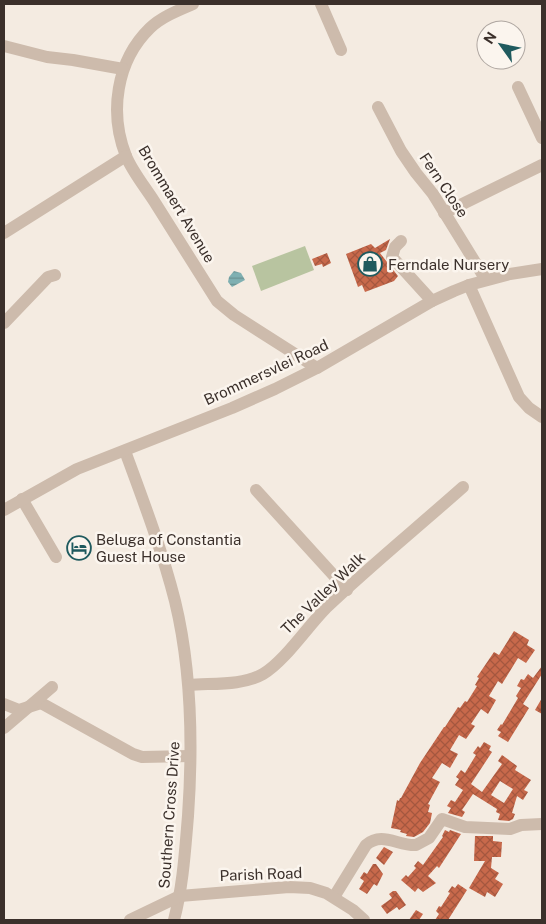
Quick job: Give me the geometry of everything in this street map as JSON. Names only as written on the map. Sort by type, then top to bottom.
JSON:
[{"type":"street","name":"Brommaert Avenue","points":[[193,4],[177,7],[150,28],[134,48],[123,69],[118,88],[117,119],[126,156],[217,301],[234,315],[317,368]]},
{"type":"street","points":[[321,4],[341,50]]},
{"type":"street","points":[[4,46],[47,57],[123,69]]},
{"type":"street","points":[[518,87],[542,138]]},
{"type":"street","name":"Fern Close","points":[[378,107],[401,151],[444,213],[486,280]]},
{"type":"street","points":[[4,233],[126,156]]},
{"type":"street","points":[[444,213],[542,165]]},
{"type":"street","points":[[401,241],[395,247],[392,257],[432,301]]},
{"type":"street","name":"Brommersvlei Road","points":[[4,510],[77,469],[232,408],[317,368],[432,301],[468,285],[510,274],[542,269]]},
{"type":"street","points":[[4,323],[48,277],[55,275]]},
{"type":"street","points":[[468,285],[519,396],[524,403],[542,418]]},
{"type":"street","name":"Southern Cross Drive","points":[[125,450],[162,554],[175,602],[184,646],[189,685],[190,781],[180,896],[174,920]]},
{"type":"street","name":"The Valley Walk","points":[[189,685],[252,679],[274,666],[326,609],[463,487]]},
{"type":"street","points":[[256,490],[347,590]]},
{"type":"street","points":[[22,499],[56,557]]},
{"type":"street","points":[[7,726],[52,687]]},
{"type":"street","points":[[4,704],[19,710],[41,703],[142,758],[190,756]]},
{"type":"street","points":[[334,897],[366,845],[372,840],[384,838],[416,845],[429,838],[442,819],[465,828],[510,829],[521,825],[542,824]]},
{"type":"street","name":"Parish Road","points":[[180,896],[289,887],[310,888],[334,897],[364,920]]},
{"type":"street","points":[[130,920],[180,896]]},
{"type":"green space","points":[[305,246],[314,270],[261,291],[252,266]]},
{"type":"water","points":[[234,271],[241,273],[245,280],[232,287],[228,282],[229,277]]},
{"type":"building","name":"Ferndale Nursery","points":[[390,239],[386,250],[380,253],[398,276],[394,281],[365,292],[362,285],[358,287],[346,254],[371,244],[375,248]]},
{"type":"building","points":[[327,253],[331,263],[323,267],[322,264],[315,266],[312,259]]},
{"type":"building","points":[[514,631],[529,640],[527,645],[535,650],[526,663],[518,658],[502,684],[498,681],[489,696],[496,700],[488,714],[481,709],[471,724],[475,726],[466,739],[459,735],[450,750],[458,754],[450,768],[442,763],[432,778],[440,782],[428,804],[430,805],[428,812],[432,813],[430,823],[423,832],[414,837],[406,836],[407,834],[400,832],[401,830],[391,828],[397,800],[399,801],[401,798],[420,763],[458,707],[460,708],[465,701],[467,702],[477,686],[475,685],[479,678],[477,677],[494,652],[499,655]]},
{"type":"building","points":[[542,666],[542,674],[523,704],[529,708],[508,742],[498,736],[501,732],[497,730],[518,698],[516,696],[521,688],[517,686],[521,679],[524,680],[528,674],[533,678]]},
{"type":"building","points":[[542,698],[542,714],[535,710]]},
{"type":"building","points":[[484,742],[491,746],[489,750],[492,752],[471,784],[482,792],[502,764],[498,761],[502,755],[517,766],[515,770],[531,780],[524,790],[528,792],[523,800],[517,796],[512,813],[515,814],[513,819],[509,821],[498,820],[500,814],[496,812],[497,809],[473,794],[462,810],[465,812],[462,817],[448,813],[451,808],[447,806],[451,800],[455,802],[463,790],[455,785],[459,779],[456,777],[461,770],[465,773],[476,755],[473,753],[478,746],[480,748]],"holes":[[[500,781],[513,789],[504,803],[491,795]]]},
{"type":"building","points":[[445,830],[461,834],[439,868],[437,866],[428,876],[436,883],[423,892],[418,888],[415,892],[401,880],[406,875],[408,877],[416,868],[414,866],[418,861],[423,865],[443,837]]},
{"type":"building","points":[[475,836],[493,836],[493,841],[502,842],[501,857],[492,857],[491,868],[499,873],[495,879],[503,884],[495,897],[487,892],[485,897],[469,888],[485,861],[474,861]]},
{"type":"building","points":[[384,847],[393,852],[384,865],[376,858]]},
{"type":"building","points":[[373,864],[376,864],[383,874],[377,886],[374,884],[367,894],[359,889],[364,881],[360,878],[364,872],[367,874]]},
{"type":"building","points":[[458,884],[467,890],[448,920],[435,920],[439,914],[436,911],[439,906],[441,907],[452,886],[455,888]]},
{"type":"building","points":[[396,891],[406,905],[399,910],[397,907],[387,914],[381,906],[392,898],[389,894]]},
{"type":"building","points":[[416,910],[423,914],[419,920],[409,920]]},
{"type":"place","name":"Ferndale Nursery","points":[[370,264]]},
{"type":"place","name":"Beluga of Constantia Guest House","points":[[79,548]]}]
